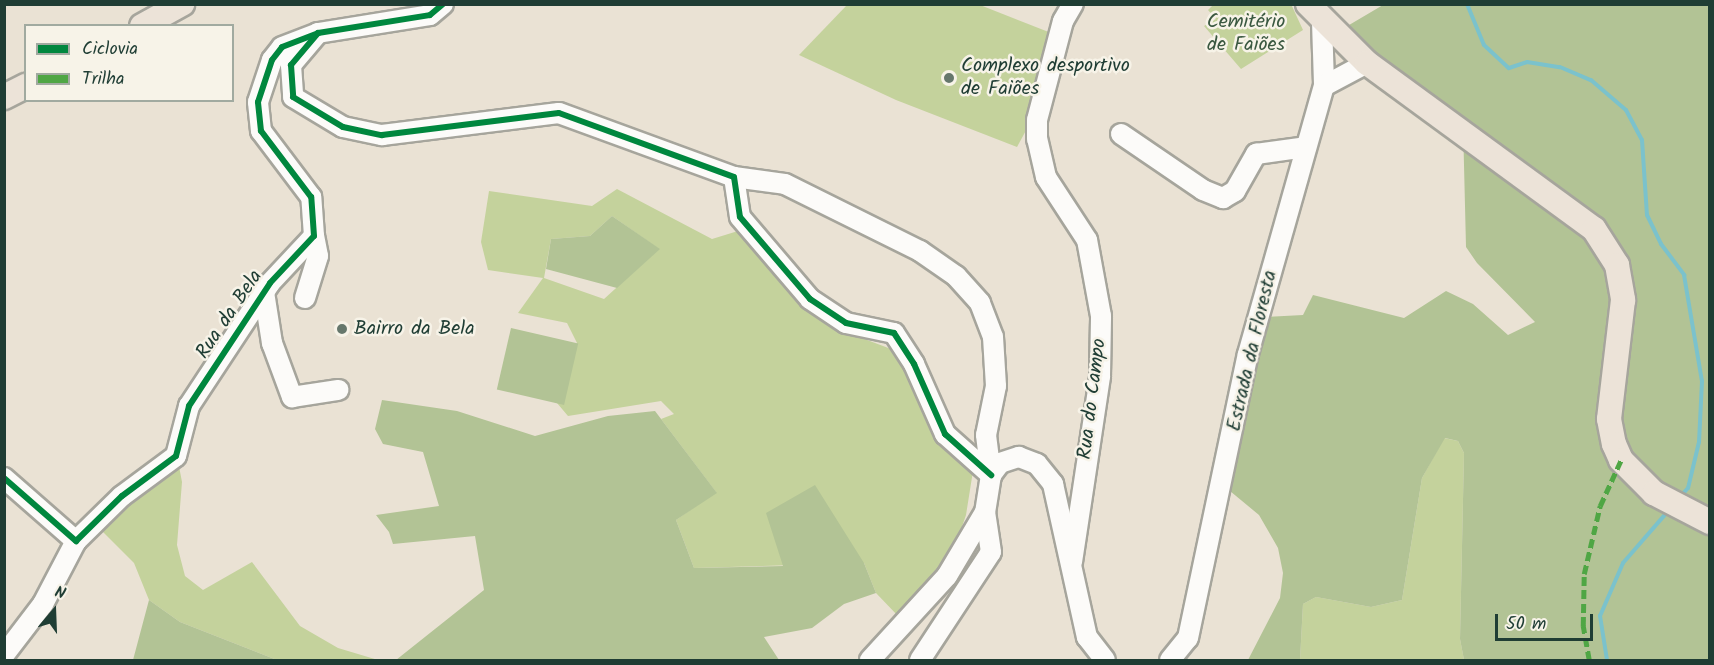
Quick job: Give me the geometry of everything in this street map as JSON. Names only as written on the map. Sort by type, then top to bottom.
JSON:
[{"type":"main road","points":[[146,24],[182,4]]},
{"type":"main road","points":[[1315,13],[1367,63],[1594,229],[1617,265],[1623,300],[1610,409],[1614,444],[1621,460],[1654,493],[1709,522]]},
{"type":"main road","points":[[4,97],[24,87]]},
{"type":"street","points":[[305,298],[318,256],[311,197],[261,132],[258,102],[264,75],[282,47],[318,33],[430,15],[443,4]]},
{"type":"street","name":"Rua do Campo","points":[[1072,562],[1100,376],[1101,316],[1087,240],[1046,177],[1037,139],[1037,120],[1063,21],[1073,4]]},
{"type":"street","name":"Estrada da Floresta","points":[[1170,660],[1188,638],[1248,354],[1324,86],[1315,13]]},
{"type":"street","points":[[318,33],[291,65],[293,97],[343,127],[382,135],[559,113],[734,177],[785,184],[920,251],[956,276],[980,303],[993,337],[996,386],[986,435],[991,475],[985,512],[991,552],[920,660]]},
{"type":"street","points":[[1324,86],[1367,63]]},
{"type":"street","points":[[1121,134],[1203,190],[1223,198],[1235,191],[1256,154],[1306,147]]},
{"type":"street","points":[[734,177],[740,216],[810,299],[846,323],[894,333],[914,364],[945,434],[991,475]]},
{"type":"street","name":"Rua da Bela","points":[[76,541],[122,496],[176,456],[189,406],[264,292],[314,236]]},
{"type":"street","points":[[264,292],[272,343],[292,397],[338,390]]},
{"type":"street","points":[[991,475],[1000,463],[1019,457],[1037,464],[1053,484],[1087,637],[1106,660]]},
{"type":"street","points":[[4,478],[76,541],[44,604],[4,655]]},
{"type":"street","points":[[870,660],[947,576],[985,512]]},
{"type":"green space","name":"Cemitério de Faiões","points":[[1291,4],[1303,30],[1241,69],[1204,26],[1216,19],[1208,10],[1213,5]]},
{"type":"green space","name":"Complexo desportivo de Faiões","points":[[847,5],[980,5],[1064,38],[1042,101],[1017,147],[896,100],[799,55]]},
{"type":"green space","points":[[1383,5],[1709,5],[1709,660],[1464,660],[1460,639],[1464,453],[1458,441],[1445,438],[1422,478],[1402,600],[1371,607],[1316,597],[1303,604],[1300,660],[1248,660],[1280,598],[1283,573],[1278,548],[1259,515],[1230,491],[1263,317],[1303,315],[1313,295],[1404,318],[1446,291],[1473,304],[1508,335],[1535,322],[1477,263],[1466,247],[1463,124],[1344,28]]},
{"type":"green space","points":[[617,189],[712,239],[738,231],[830,326],[891,349],[900,360],[933,429],[973,471],[966,515],[953,553],[899,617],[876,593],[864,563],[694,568],[676,520],[716,492],[661,419],[674,414],[661,401],[568,416],[557,403],[577,343],[567,323],[518,313],[543,278],[488,270],[481,242],[489,191],[592,206]],"holes":[[[612,216],[659,249],[604,299],[544,278],[551,239],[590,236]]]},
{"type":"green space","points":[[612,216],[660,249],[617,288],[546,269],[551,239],[590,236]]},
{"type":"green space","points":[[511,328],[578,344],[564,405],[497,389]]},
{"type":"green space","points":[[382,400],[457,411],[535,436],[608,416],[655,411],[717,493],[676,520],[694,568],[783,566],[766,513],[815,485],[864,563],[876,593],[844,604],[812,628],[764,637],[779,660],[396,660],[484,590],[475,536],[393,544],[389,532],[376,515],[439,506],[423,452],[383,444],[375,429]]},
{"type":"green space","points":[[1444,438],[1458,441],[1464,453],[1460,639],[1464,660],[1300,660],[1303,604],[1316,597],[1371,607],[1402,600],[1422,478]]},
{"type":"green space","points":[[178,461],[182,482],[177,545],[185,576],[203,590],[252,562],[300,626],[338,648],[378,660],[277,660],[180,622],[149,600],[134,563],[99,528]]},
{"type":"green space","points":[[149,600],[180,622],[277,660],[133,660]]},
{"type":"waterway","points":[[1467,4],[1484,45],[1509,68],[1527,62],[1560,67],[1591,80],[1626,110],[1642,140],[1647,215],[1661,244],[1684,275],[1702,381],[1699,442],[1688,488],[1680,497]]},
{"type":"waterway","points":[[1607,660],[1600,616],[1623,563],[1669,510]]},
{"type":"marked path","points":[[1589,660],[1583,626],[1584,574],[1600,506],[1621,460]]},
{"type":"cycle path","points":[[4,478],[76,541],[122,496],[176,456],[189,406],[270,283],[314,236],[311,197],[261,131],[258,102],[272,60],[282,47],[318,33],[430,15],[443,4]]},
{"type":"cycle path","points":[[318,33],[291,65],[293,97],[343,127],[382,135],[559,113],[734,177],[740,217],[810,299],[846,323],[894,333],[914,364],[945,434],[991,475]]},
{"type":"place","name":"Complexo desportivo de Faiões","points":[[949,78]]},
{"type":"place","name":"Bairro da Bela","points":[[342,329]]}]
